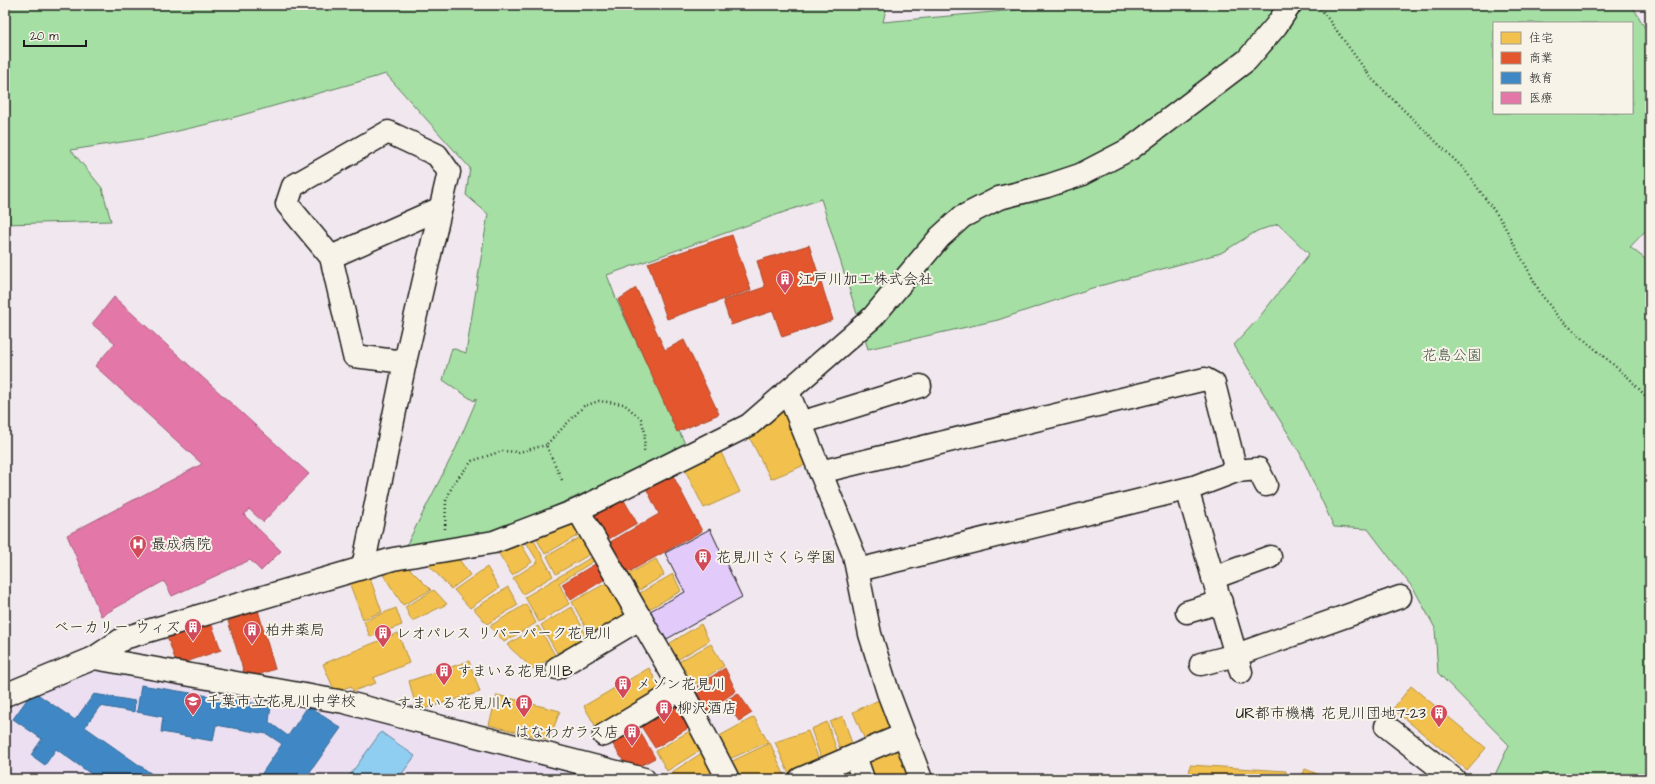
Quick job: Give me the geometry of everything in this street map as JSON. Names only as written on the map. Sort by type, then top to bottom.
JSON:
[{"type":"street","points":[[5,695],[94,658],[124,638],[363,567],[393,560],[494,542],[578,510],[749,425],[873,317],[940,237],[962,217],[999,198],[1047,186],[1080,175],[1130,149],[1247,60],[1276,26],[1290,5]]},
{"type":"street","points":[[363,567],[405,362],[450,172],[437,155],[388,132],[292,186],[286,204],[331,258],[354,356],[405,362]]},
{"type":"street","points":[[331,258],[441,208]]},
{"type":"street","points":[[820,472],[1205,379],[1214,384],[1236,471]]},
{"type":"street","points":[[800,423],[920,386]]},
{"type":"street","points":[[788,392],[854,555],[870,634],[904,735],[921,779]]},
{"type":"street","points":[[858,570],[1187,489],[1236,471],[1258,469],[1266,485]]},
{"type":"street","points":[[1187,489],[1239,664]]},
{"type":"street","points":[[578,510],[681,689],[728,779]]},
{"type":"street","points":[[1213,578],[1270,557]]},
{"type":"street","points":[[1200,664],[1239,664],[1400,597]]},
{"type":"street","points":[[1187,612],[1221,602]]},
{"type":"street","points":[[557,668],[640,618]]},
{"type":"street","points":[[94,658],[344,702],[644,779]]},
{"type":"street","points":[[604,735],[681,689]]},
{"type":"street","points":[[1386,726],[1454,779]]},
{"type":"street","points":[[800,779],[904,735]]},
{"type":"street","points":[[855,756],[863,779]]},
{"type":"path","points":[[1318,5],[1372,79],[1464,169],[1501,220],[1541,294],[1560,318],[1630,379],[1650,401]]},
{"type":"path","points":[[444,551],[446,501],[453,484],[472,461],[502,451],[518,452],[546,445],[584,406],[599,401],[624,404],[641,419],[645,432],[640,479]]},
{"type":"path","points":[[546,445],[562,480]]},
{"type":"shaded area","name":"千葉市立花見川中学校","points":[[105,663],[440,731],[598,779],[10,779],[5,768],[5,697]]},
{"type":"green space","name":"花島公園","points":[[5,5],[887,5],[883,22],[1026,9],[1034,5],[1632,5],[1650,37],[1650,226],[1630,247],[1650,263],[1650,779],[1493,779],[1509,745],[1438,673],[1435,628],[1415,591],[1368,529],[1334,527],[1300,453],[1234,345],[1257,320],[1309,254],[1278,224],[1257,231],[1221,253],[1092,288],[998,320],[868,349],[821,199],[607,275],[617,301],[687,448],[500,530],[406,546],[456,448],[476,401],[476,398],[474,401],[443,380],[452,348],[466,353],[488,214],[466,195],[470,168],[386,74],[221,121],[148,138],[71,150],[102,188],[111,221],[5,224]]},
{"type":"water","points":[[381,732],[415,756],[398,779],[347,779]]},
{"type":"building: 住宅","points":[[784,402],[807,464],[771,479],[747,433]]},
{"type":"building: 住宅","points":[[718,446],[740,492],[704,508],[682,464]]},
{"type":"building: 住宅","points":[[575,517],[582,533],[545,554],[534,534]]},
{"type":"building: 住宅","points":[[530,533],[553,576],[523,594],[513,578],[538,562],[523,537]]},
{"type":"building: 住宅","points":[[584,535],[592,553],[556,574],[547,556]]},
{"type":"building: 住宅","points":[[518,539],[532,562],[512,575],[496,549]]},
{"type":"building: 住宅","points":[[456,555],[470,575],[451,589],[425,561]]},
{"type":"building: 住宅","points":[[595,555],[597,559],[559,583],[569,604],[539,622],[525,597]]},
{"type":"building: 住宅","points":[[656,559],[664,575],[638,591],[627,575]]},
{"type":"building: 住宅","points":[[403,562],[431,590],[403,605],[378,567]]},
{"type":"building: 住宅","points":[[487,567],[499,588],[470,608],[454,590]]},
{"type":"building: 住宅","points":[[367,570],[382,612],[363,619],[347,577]]},
{"type":"building: 住宅","points":[[673,574],[681,591],[649,609],[640,593]]},
{"type":"building: 住宅","points":[[610,581],[630,616],[591,637],[572,602]]},
{"type":"building: 住宅","points":[[508,587],[518,605],[487,624],[474,609]]},
{"type":"building: 住宅","points":[[434,590],[447,604],[412,621],[405,607]]},
{"type":"building: 住宅","points":[[526,604],[536,623],[504,642],[490,626]]},
{"type":"building: 住宅","points":[[572,607],[587,637],[557,653],[541,625]]},
{"type":"building: 住宅","points":[[396,608],[402,625],[370,637],[364,621]]},
{"type":"building: 住宅","points":[[701,624],[709,641],[677,660],[667,645]]},
{"type":"building: 住宅","points":[[538,626],[555,655],[533,669],[507,645]]},
{"type":"building: 住宅","name":"レオパレス リバーパーク花見川","points":[[398,633],[409,663],[373,678],[376,683],[353,691],[351,686],[335,692],[323,664]]},
{"type":"building: 住宅","points":[[711,644],[724,666],[692,686],[678,662]]},
{"type":"building: 住宅","name":"すまいる花見川B","points":[[469,661],[480,692],[417,711],[409,681]]},
{"type":"building: 住宅","name":"メゾン花見川","points":[[649,668],[662,692],[597,729],[584,706]]},
{"type":"building: 住宅","name":"UR都市機構 花見川団地7-23","points":[[1411,686],[1486,748],[1467,770],[1393,709]]},
{"type":"building: 住宅","name":"すまいる花見川A","points":[[497,695],[560,711],[549,740],[489,725]]},
{"type":"building: 住宅","points":[[883,698],[897,734],[868,747],[853,712]]},
{"type":"building: 住宅","points":[[843,716],[855,753],[843,757],[830,722]]},
{"type":"building: 住宅","points":[[754,717],[768,742],[725,761],[714,739]]},
{"type":"building: 住宅","points":[[827,722],[840,759],[823,764],[811,729]]},
{"type":"building: 住宅","points":[[693,729],[702,749],[667,771],[656,751]]},
{"type":"building: 住宅","points":[[808,731],[821,765],[791,779],[775,742]]},
{"type":"building: 住宅","points":[[898,742],[910,775],[900,779],[870,779],[861,756]]},
{"type":"building: 住宅","points":[[770,743],[786,779],[731,779],[724,765]]},
{"type":"building: 住宅","points":[[705,751],[719,779],[672,779],[669,774]]},
{"type":"building: 住宅","points":[[854,758],[861,779],[821,779]]},
{"type":"building: 住宅","points":[[1190,765],[1286,771],[1286,779],[1189,779]]},
{"type":"building: 住宅","points":[[1305,769],[1330,779],[1301,779]]},
{"type":"building: 商業","points":[[732,235],[751,290],[667,319],[648,263]]},
{"type":"building: 商業","name":"江戸川加工株式会社","points":[[809,245],[833,320],[782,337],[773,311],[731,325],[723,301],[765,287],[757,261]]},
{"type":"building: 商業","points":[[636,288],[665,350],[684,340],[719,414],[677,432],[618,300]]},
{"type":"building: 商業","points":[[670,470],[702,531],[627,573],[610,542],[659,514],[644,484]]},
{"type":"building: 商業","points":[[621,495],[637,523],[607,540],[591,512]]},
{"type":"building: 商業","points":[[600,561],[607,578],[571,600],[562,584]]},
{"type":"building: 商業","name":"柏井薬局","points":[[258,610],[275,669],[246,679],[228,621]]},
{"type":"building: 商業","name":"ベーカリー ウィズ","points":[[210,620],[221,650],[177,665],[166,633]]},
{"type":"building: 商業","points":[[725,668],[736,691],[707,711],[694,688]]},
{"type":"building: 商業","points":[[738,693],[752,713],[739,721],[725,701]]},
{"type":"building: 商業","name":"柳沢酒店","points":[[675,697],[690,727],[655,748],[637,720]]},
{"type":"building: 商業","name":"はなわガラス店","points":[[634,721],[655,758],[630,771],[608,737]]},
{"type":"building: 教育","points":[[141,685],[271,706],[269,722],[288,736],[308,706],[341,728],[305,779],[258,779],[282,744],[267,734],[216,725],[213,741],[161,732],[163,717],[137,712]]},
{"type":"building: 教育","points":[[33,691],[75,720],[94,694],[135,701],[134,712],[100,706],[85,727],[159,779],[98,779],[56,749],[45,765],[31,755],[42,739],[13,719]]},
{"type":"building: 医療","points":[[114,297],[309,474],[263,522],[249,509],[244,515],[281,551],[261,571],[250,560],[172,596],[164,581],[101,616],[67,535],[202,464],[95,366],[115,343],[92,324]]},
{"type":"building: その他","name":"花見川さくら学園","points":[[710,529],[742,597],[665,640],[650,611],[685,592],[665,553]]},
{"type":"place","name":"江戸川加工株式会社","points":[[785,294]]},
{"type":"place","name":"最成病院","points":[[138,559]]},
{"type":"place","name":"花見川さくら学園","points":[[703,572]]},
{"type":"place","name":"ベーカリー ウィズ","points":[[193,642]]},
{"type":"place","name":"柏井薬局","points":[[252,645]]},
{"type":"place","name":"レオパレス リバーパーク花見川","points":[[383,648]]},
{"type":"place","name":"すまいる花見川B","points":[[444,686]]},
{"type":"place","name":"メゾン花見川","points":[[623,699]]},
{"type":"place","name":"千葉市立花見川中学校","points":[[193,716]]},
{"type":"place","name":"すまいる花見川A","points":[[524,718]]},
{"type":"place","name":"柳沢酒店","points":[[664,723]]},
{"type":"place","name":"UR都市機構 花見川団地7-23","points":[[1439,728]]},
{"type":"place","name":"はなわガラス店","points":[[632,747]]}]
